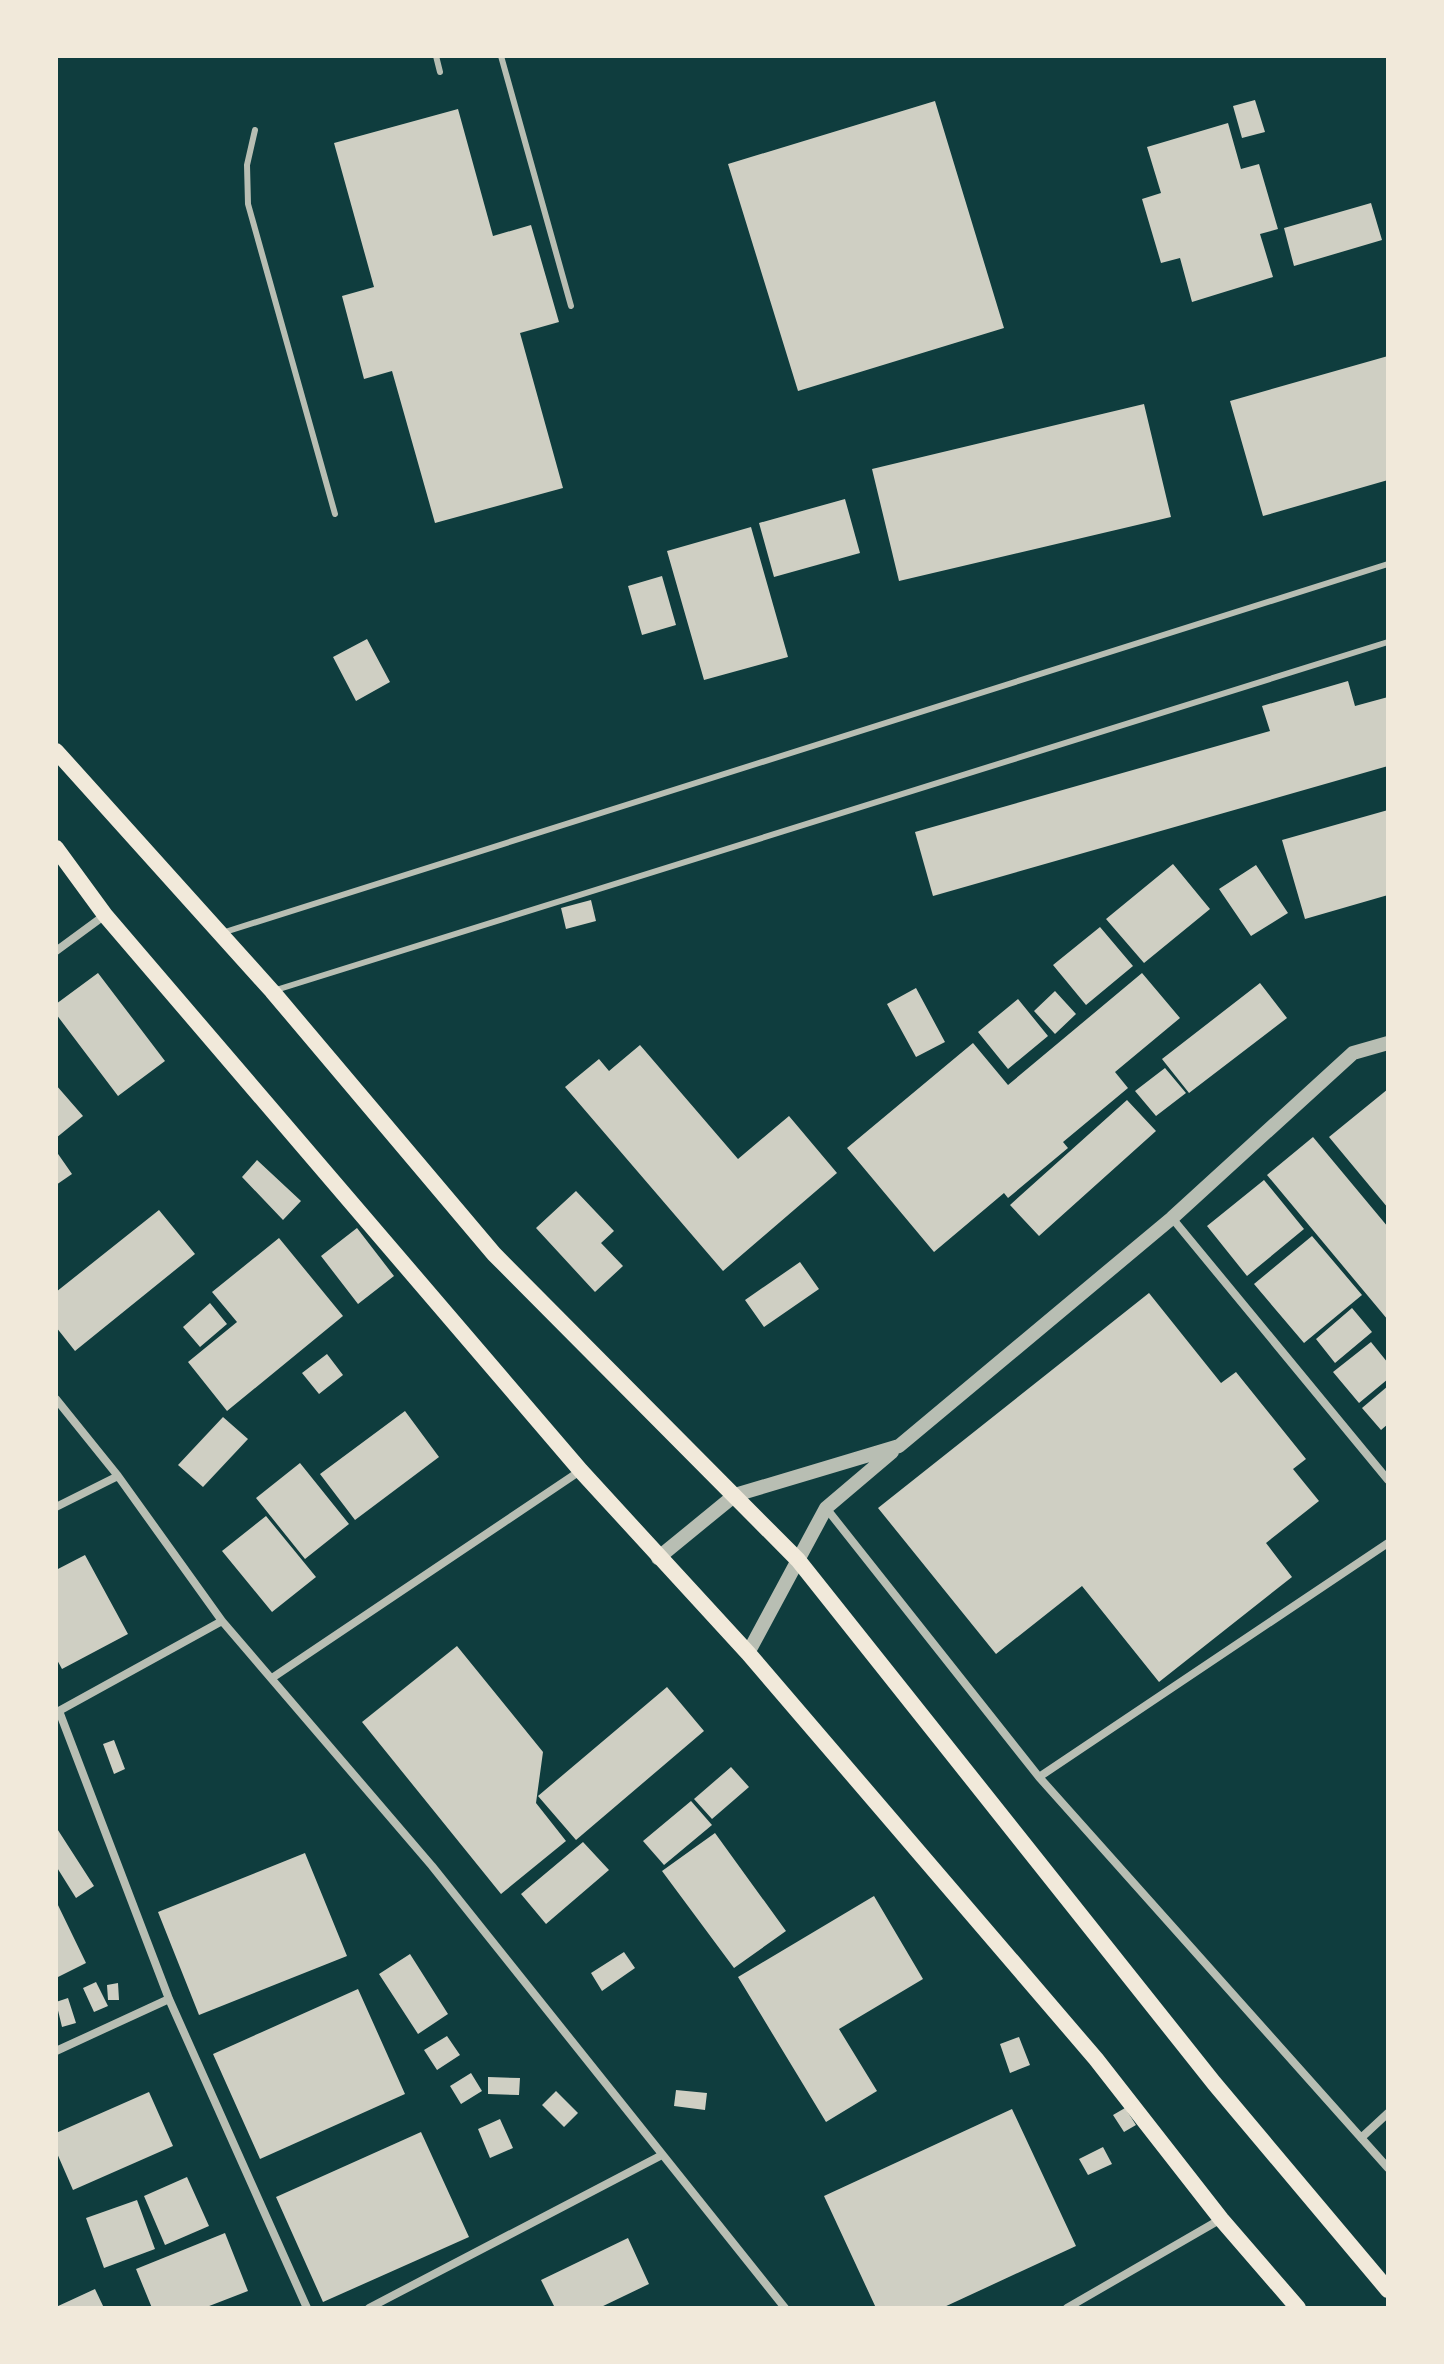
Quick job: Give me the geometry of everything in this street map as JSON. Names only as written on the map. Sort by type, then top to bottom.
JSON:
[{"type":"main road","points":[[56,751],[272,991],[494,1254],[798,1560],[1214,2083],[1388,2290]]},
{"type":"main road","points":[[56,848],[105,915],[581,1471],[748,1653],[1096,2059],[1221,2219],[1298,2308]]},
{"type":"street","points":[[56,951],[105,915]]},
{"type":"street","points":[[748,1653],[826,1508],[1172,1218],[1353,1053],[1388,1043]]},
{"type":"street","points":[[1172,1218],[1388,1480]]},
{"type":"street","points":[[56,1399],[118,1476],[222,1621],[432,1866],[785,2308]]},
{"type":"street","points":[[658,1558],[735,1495],[899,1446]]},
{"type":"street","points":[[272,1678],[581,1471]]},
{"type":"street","points":[[56,1507],[118,1476]]},
{"type":"street","points":[[826,1508],[1039,1777],[1388,2168]]},
{"type":"street","points":[[1039,1777],[1388,1543]]},
{"type":"street","points":[[222,1621],[58,1712],[169,1999],[307,2308]]},
{"type":"street","points":[[56,2051],[169,1999]]},
{"type":"street","points":[[1361,2138],[1388,2113]]},
{"type":"street","points":[[369,2308],[662,2155]]},
{"type":"street","points":[[1067,2308],[1221,2219]]},
{"type":"lane","points":[[436,56],[440,72]]},
{"type":"lane","points":[[501,56],[571,306]]},
{"type":"lane","points":[[255,130],[247,165],[248,204],[335,514]]},
{"type":"lane","points":[[221,934],[1388,564]]},
{"type":"lane","points":[[272,991],[1388,642]]},
{"type":"building","points":[[1255,100],[1265,132],[1242,138],[1233,106]]},
{"type":"building","points":[[935,101],[1004,328],[798,391],[728,164]]},
{"type":"building","points":[[458,109],[493,236],[531,225],[559,322],[520,333],[563,488],[435,523],[392,371],[364,379],[342,296],[374,287],[334,143]]},
{"type":"building","points":[[1228,123],[1241,169],[1259,164],[1278,229],[1260,234],[1273,277],[1192,302],[1180,258],[1161,263],[1142,199],[1161,193],[1147,147]]},
{"type":"building","points":[[1371,203],[1382,240],[1294,266],[1284,228]]},
{"type":"building","points":[[1388,356],[1388,480],[1263,516],[1230,401]]},
{"type":"building","points":[[1144,404],[1171,517],[899,581],[872,469]]},
{"type":"building","points":[[845,499],[860,553],[774,577],[759,523]]},
{"type":"building","points":[[751,527],[788,657],[704,680],[667,551]]},
{"type":"building","points":[[662,576],[676,625],[642,635],[628,586]]},
{"type":"building","points":[[367,639],[390,682],[356,701],[333,657]]},
{"type":"building","points":[[1348,681],[1355,706],[1388,697],[1388,766],[933,896],[915,832],[1270,731],[1262,706]]},
{"type":"building","points":[[1388,810],[1388,895],[1305,919],[1282,840]]},
{"type":"building","points":[[1173,864],[1210,909],[1144,963],[1106,919]]},
{"type":"building","points":[[1256,865],[1288,913],[1251,936],[1219,889]]},
{"type":"building","points":[[591,900],[596,921],[566,929],[561,908]]},
{"type":"building","points":[[1100,927],[1133,966],[1086,1005],[1053,965]]},
{"type":"building","points":[[98,973],[165,1061],[118,1096],[56,1014],[56,1004]]},
{"type":"building","points":[[1142,973],[1180,1018],[1115,1072],[1128,1088],[1063,1142],[1068,1148],[1008,1198],[1004,1193],[934,1252],[847,1148],[973,1043],[1008,1085]]},
{"type":"building","points":[[1260,983],[1287,1018],[1189,1093],[1162,1059]]},
{"type":"building","points":[[916,988],[945,1042],[916,1057],[887,1004]]},
{"type":"building","points":[[1055,991],[1076,1014],[1055,1034],[1034,1011]]},
{"type":"building","points":[[1018,999],[1048,1036],[1008,1069],[978,1032]]},
{"type":"building","points":[[640,1045],[738,1159],[789,1116],[837,1173],[723,1271],[565,1087],[599,1059],[609,1071]]},
{"type":"building","points":[[1165,1068],[1186,1093],[1156,1116],[1135,1091]]},
{"type":"building","points":[[56,1085],[83,1116],[56,1138]]},
{"type":"building","points":[[1388,1089],[1388,1208],[1329,1137]]},
{"type":"building","points":[[1127,1100],[1156,1131],[1039,1236],[1010,1205]]},
{"type":"building","points":[[1313,1137],[1388,1227],[1388,1320],[1267,1175]]},
{"type":"building","points":[[56,1151],[72,1174],[56,1185]]},
{"type":"building","points":[[257,1160],[301,1201],[283,1220],[242,1177]]},
{"type":"building","points":[[1264,1180],[1304,1229],[1247,1276],[1207,1226]]},
{"type":"building","points":[[576,1191],[614,1231],[601,1243],[623,1266],[595,1292],[536,1228]]},
{"type":"building","points":[[159,1210],[195,1254],[75,1351],[56,1327],[56,1292]]},
{"type":"building","points":[[357,1228],[394,1276],[358,1304],[321,1256]]},
{"type":"building","points":[[1312,1236],[1362,1295],[1304,1343],[1254,1284]]},
{"type":"building","points":[[279,1238],[343,1316],[227,1411],[188,1362],[237,1322],[212,1292]]},
{"type":"building","points":[[800,1262],[819,1289],[764,1327],[745,1300]]},
{"type":"building","points":[[1149,1293],[1221,1383],[1236,1372],[1306,1459],[1293,1469],[1319,1501],[1266,1543],[1292,1577],[1159,1682],[1082,1586],[996,1654],[878,1508]]},
{"type":"building","points":[[210,1303],[227,1324],[200,1347],[183,1327]]},
{"type":"building","points":[[1352,1308],[1372,1332],[1335,1363],[1316,1339]]},
{"type":"building","points":[[1371,1342],[1388,1363],[1388,1379],[1359,1403],[1333,1372]]},
{"type":"building","points":[[327,1354],[343,1375],[319,1394],[302,1373]]},
{"type":"building","points":[[1388,1386],[1388,1424],[1381,1430],[1362,1408]]},
{"type":"building","points":[[405,1411],[439,1457],[355,1520],[320,1474]]},
{"type":"building","points":[[223,1417],[248,1439],[203,1487],[178,1465]]},
{"type":"building","points":[[300,1463],[349,1524],[305,1559],[256,1498]]},
{"type":"building","points":[[266,1516],[316,1577],[272,1612],[222,1551]]},
{"type":"building","points":[[85,1555],[128,1634],[62,1669],[56,1658],[56,1570]]},
{"type":"building","points":[[457,1646],[543,1752],[536,1803],[566,1841],[501,1894],[362,1722]]},
{"type":"building","points":[[667,1687],[704,1731],[576,1840],[538,1796]]},
{"type":"building","points":[[114,1740],[125,1769],[114,1774],[103,1744]]},
{"type":"building","points":[[731,1767],[749,1787],[712,1819],[694,1799]]},
{"type":"building","points":[[691,1801],[712,1825],[664,1865],[643,1841]]},
{"type":"building","points":[[56,1827],[94,1886],[76,1898],[56,1866]]},
{"type":"building","points":[[715,1833],[786,1931],[734,1968],[662,1871]]},
{"type":"building","points":[[583,1842],[609,1870],[546,1924],[521,1894]]},
{"type":"building","points":[[305,1853],[347,1956],[199,2015],[158,1912]]},
{"type":"building","points":[[874,1896],[923,1979],[839,2029],[877,2091],[826,2122],[738,1977]]},
{"type":"building","points":[[56,1901],[86,1963],[56,1978]]},
{"type":"building","points":[[624,1952],[635,1968],[602,1991],[591,1973]]},
{"type":"building","points":[[410,1954],[448,2014],[418,2034],[379,1974]]},
{"type":"building","points":[[96,1982],[108,2006],[94,2012],[83,1988]]},
{"type":"building","points":[[118,1983],[119,2000],[108,2000],[107,1985]]},
{"type":"building","points":[[358,1989],[405,2094],[260,2159],[213,2054]]},
{"type":"building","points":[[68,1998],[76,2023],[62,2027],[56,2002]]},
{"type":"building","points":[[447,2036],[460,2055],[437,2070],[424,2050]]},
{"type":"building","points":[[1019,2037],[1030,2065],[1010,2073],[1000,2044]]},
{"type":"building","points":[[471,2073],[482,2091],[461,2104],[450,2086]]},
{"type":"building","points":[[488,2077],[520,2078],[519,2095],[488,2094]]},
{"type":"building","points":[[676,2090],[707,2093],[705,2110],[674,2106]]},
{"type":"building","points":[[556,2091],[578,2113],[564,2127],[542,2105]]},
{"type":"building","points":[[149,2092],[173,2146],[73,2190],[56,2151],[56,2133]]},
{"type":"building","points":[[1125,2108],[1136,2125],[1124,2132],[1113,2115]]},
{"type":"building","points":[[1012,2109],[1076,2246],[942,2308],[876,2308],[824,2196]]},
{"type":"building","points":[[500,2119],[513,2148],[490,2158],[478,2129]]},
{"type":"building","points":[[421,2132],[469,2237],[323,2302],[276,2197]]},
{"type":"building","points":[[1103,2147],[1112,2164],[1088,2175],[1079,2159]]},
{"type":"building","points":[[187,2177],[209,2226],[165,2245],[144,2196]]},
{"type":"building","points":[[137,2200],[155,2249],[104,2268],[86,2218]]},
{"type":"building","points":[[225,2233],[248,2291],[204,2308],[152,2308],[136,2269]]},
{"type":"building","points":[[628,2238],[649,2284],[599,2308],[555,2308],[541,2280]]},
{"type":"building","points":[[95,2289],[104,2308],[56,2308],[56,2307]]}]
